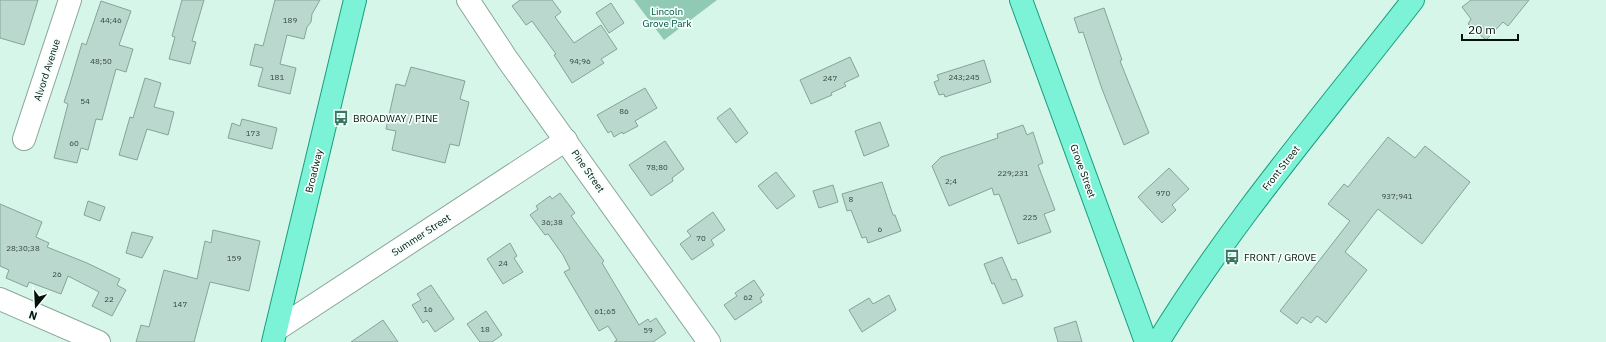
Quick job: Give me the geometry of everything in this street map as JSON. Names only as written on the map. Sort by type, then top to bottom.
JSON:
[{"type":"main road","name":"Broadway","points":[[274,336],[355,0]]},
{"type":"main road","name":"Grove Street","points":[[1021,0],[1146,342]]},
{"type":"main road","name":"Front Street","points":[[1158,342],[1184,298],[1267,186],[1413,0]]},
{"type":"street","name":"Alvord Avenue","points":[[24,139],[70,0]]},
{"type":"street","name":"Pine Street","points":[[468,0],[507,59],[709,342]]},
{"type":"street","name":"Summer Street","points":[[274,336],[566,140]]},
{"type":"street","points":[[0,298],[100,342]]},
{"type":"green space","name":"Lincoln Grove Park","points":[[634,0],[717,0],[664,40]]},
{"type":"building","points":[[0,0],[38,0],[24,45],[0,38]]},
{"type":"building","points":[[182,0],[204,0],[192,41],[196,42],[190,64],[169,59],[175,37],[172,36]]},
{"type":"building","points":[[275,0],[320,0],[312,14],[311,22],[307,27],[304,39],[287,35],[280,64],[296,68],[290,94],[258,86],[263,68],[250,65],[255,44],[263,46]]},
{"type":"building","points":[[520,0],[552,0],[561,12],[555,17],[574,43],[601,25],[617,49],[601,59],[604,63],[572,83],[554,55],[556,54],[532,21],[526,25],[512,6]]},
{"type":"building","points":[[1471,0],[1529,0],[1508,26],[1503,22],[1486,40],[1468,24],[1471,19],[1462,7]]},
{"type":"building","points":[[101,1],[131,11],[119,45],[133,49],[126,72],[116,69],[102,120],[96,119],[88,150],[81,148],[77,163],[54,158],[68,104],[64,102],[82,43],[86,45]]},
{"type":"building","points":[[611,3],[624,23],[609,33],[596,13]]},
{"type":"building","points":[[1104,8],[1122,60],[1120,61],[1149,133],[1124,145],[1102,89],[1083,32],[1079,33],[1074,18]]},
{"type":"building","points":[[850,57],[859,76],[844,83],[846,86],[831,93],[832,95],[811,104],[800,80]]},
{"type":"building","points":[[984,60],[991,82],[945,97],[944,94],[939,95],[934,82],[939,80],[937,75]]},
{"type":"building","points":[[411,67],[465,81],[460,99],[469,102],[459,146],[450,144],[445,163],[392,150],[396,131],[386,129],[396,84],[405,86]]},
{"type":"building","points":[[145,78],[161,83],[154,107],[174,112],[168,135],[147,129],[137,160],[119,155],[130,117],[133,118]]},
{"type":"building","points":[[645,88],[657,108],[635,121],[638,126],[623,134],[622,132],[614,137],[611,131],[608,133],[597,115]]},
{"type":"building","points":[[730,108],[748,133],[736,143],[717,118]]},
{"type":"building","points":[[242,119],[277,128],[272,149],[228,138],[232,123],[240,126]]},
{"type":"building","points":[[880,122],[889,146],[864,156],[855,131]]},
{"type":"building","points":[[1023,125],[1027,135],[1033,132],[1043,163],[1038,165],[1055,210],[1044,214],[1051,232],[1018,244],[999,194],[994,195],[992,188],[949,206],[932,166],[941,157],[998,138],[997,134]]},
{"type":"building","points":[[1388,137],[1415,158],[1425,146],[1470,182],[1422,244],[1378,209],[1345,252],[1367,270],[1326,323],[1317,316],[1311,323],[1302,317],[1297,324],[1280,311],[1350,221],[1328,204],[1344,184],[1348,187]]},
{"type":"building","points":[[665,141],[684,169],[672,178],[673,181],[651,196],[629,165]]},
{"type":"building","points":[[1169,168],[1189,189],[1172,205],[1176,210],[1162,223],[1138,197]]},
{"type":"building","points":[[776,172],[795,196],[777,209],[758,186]]},
{"type":"building","points":[[882,182],[893,215],[895,215],[901,231],[868,243],[866,237],[862,238],[851,210],[847,211],[842,194]]},
{"type":"building","points":[[833,185],[838,202],[819,208],[813,191]]},
{"type":"building","points":[[560,193],[575,213],[571,216],[604,261],[602,263],[639,325],[648,319],[650,322],[656,318],[666,333],[653,342],[614,342],[617,340],[608,326],[599,331],[564,272],[570,269],[563,255],[548,234],[545,235],[530,215],[538,209],[536,206],[550,196],[552,199]]},
{"type":"building","points":[[88,201],[105,207],[100,221],[84,215]]},
{"type":"building","points":[[0,204],[42,222],[36,237],[49,243],[47,247],[87,263],[120,279],[117,285],[126,290],[112,316],[92,306],[99,292],[68,276],[61,294],[29,282],[27,287],[6,278],[9,270],[0,266]]},
{"type":"building","points":[[713,212],[725,230],[711,240],[714,245],[692,260],[680,244],[691,236],[687,231]]},
{"type":"building","points":[[213,230],[260,241],[249,291],[210,282],[194,342],[136,342],[141,325],[149,327],[164,270],[197,279],[205,241],[211,243]]},
{"type":"building","points":[[132,232],[153,237],[142,258],[126,253]]},
{"type":"building","points":[[510,243],[517,256],[514,258],[523,272],[503,284],[487,259]]},
{"type":"building","points":[[1002,257],[1012,280],[1016,279],[1023,296],[1003,304],[994,283],[992,284],[984,264]]},
{"type":"building","points":[[754,280],[764,295],[760,298],[762,302],[735,320],[724,305],[737,296],[735,293]]},
{"type":"building","points":[[431,285],[454,319],[435,332],[427,320],[423,323],[412,305],[421,300],[417,294]]},
{"type":"building","points":[[889,295],[896,310],[862,332],[849,310],[869,298],[873,304]]},
{"type":"building","points":[[486,311],[502,335],[492,342],[480,342],[467,324]]},
{"type":"building","points":[[383,320],[398,342],[351,342]]},
{"type":"building","points":[[1076,321],[1082,342],[1058,342],[1054,328]]},
{"type":"place","name":"BROADWAY / PINE","points":[[341,118]]},
{"type":"place","name":"FRONT / GROVE","points":[[1232,257]]}]
